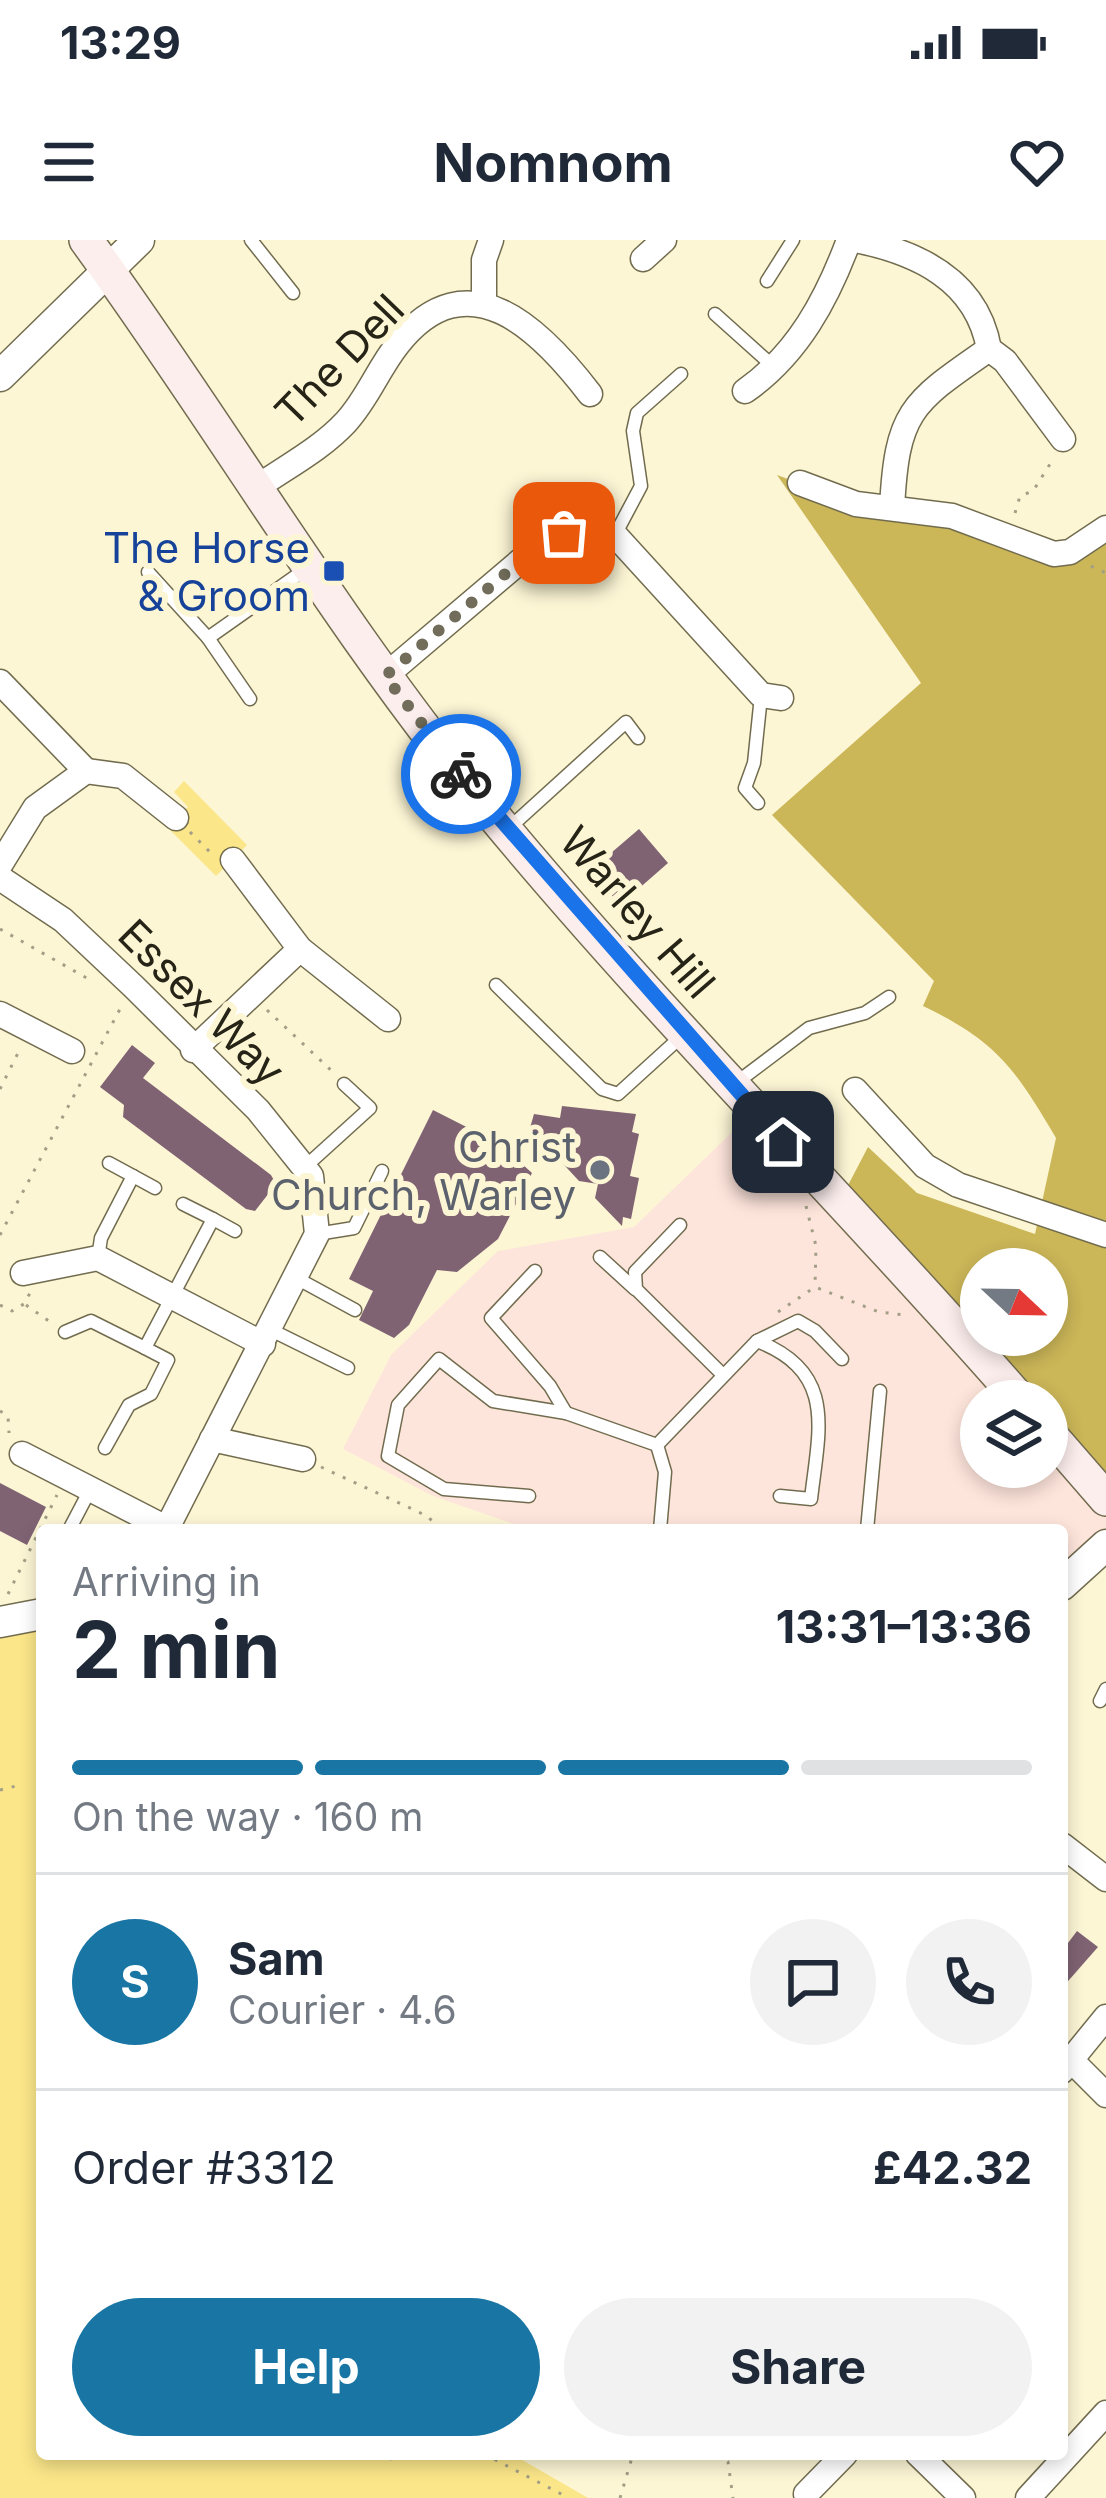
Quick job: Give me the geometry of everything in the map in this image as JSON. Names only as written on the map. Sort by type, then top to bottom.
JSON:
[{"type":"main road","name":"Warley Hill","points":[[86,240],[307,568],[506,830],[731,1087],[1003,1380]]},
{"type":"main road","points":[[1068,1455],[1106,1499]]},
{"type":"street","points":[[0,376],[139,240]]},
{"type":"street","points":[[491,240],[484,260],[484,302],[508,312],[551,348],[590,394]]},
{"type":"street","points":[[643,259],[664,240]]},
{"type":"street","points":[[745,391],[775,368],[827,299],[852,240],[896,247],[933,265],[974,309],[988,349],[1005,361],[1063,440]]},
{"type":"street","name":"The Dell","points":[[256,488],[346,422],[417,324],[454,306],[484,302]]},
{"type":"street","points":[[892,508],[899,435],[910,413],[929,391],[988,349]]},
{"type":"street","points":[[800,483],[856,504],[952,516],[1054,554],[1070,552],[1106,528]]},
{"type":"street","points":[[385,676],[544,541],[588,528],[615,535],[771,696]]},
{"type":"street","points":[[0,682],[86,771],[123,776],[176,818]]},
{"type":"street","points":[[0,865],[35,808],[86,771]]},
{"type":"street","points":[[233,860],[300,949],[388,1019]]},
{"type":"street","name":"Essex Way","points":[[0,878],[63,920],[129,993],[193,1049],[306,1166]]},
{"type":"street","points":[[193,1049],[300,949]]},
{"type":"street","points":[[0,1014],[72,1052]]},
{"type":"street","points":[[855,1090],[925,1166],[958,1185],[1106,1235]]},
{"type":"street","points":[[169,1524],[317,1234],[317,1203],[306,1166]]},
{"type":"street","points":[[23,1273],[98,1258],[267,1337]]},
{"type":"street","points":[[212,1438],[303,1459]]},
{"type":"street","points":[[22,1454],[90,1489],[126,1520]]},
{"type":"street","points":[[1068,1580],[1106,1545]]},
{"type":"street","points":[[0,1622],[36,1615]]},
{"type":"street","points":[[1068,1850],[1106,1879]]},
{"type":"street","points":[[1068,2065],[1106,2018]]},
{"type":"street","points":[[1068,2067],[1106,2095]]},
{"type":"street","points":[[1068,2454],[1106,2413]]},
{"type":"street","points":[[806,2494],[839,2460]]},
{"type":"street","points":[[924,2460],[963,2498]]},
{"type":"street","points":[[1028,2498],[1063,2460]]},
{"type":"lane","points":[[251,240],[293,293]]},
{"type":"lane","points":[[766,280],[793,240]]},
{"type":"lane","points":[[715,314],[775,368]]},
{"type":"lane","points":[[615,535],[643,478],[633,431],[637,413],[681,374]]},
{"type":"lane","points":[[208,638],[307,568]]},
{"type":"lane","points":[[148,572],[208,638],[250,699]]},
{"type":"lane","points":[[758,803],[745,788],[771,696]]},
{"type":"lane","points":[[506,830],[626,722],[638,738]]},
{"type":"lane","points":[[496,985],[602,1089],[618,1094],[684,1033]]},
{"type":"lane","points":[[731,1087],[809,1028],[865,1013],[889,997]]},
{"type":"lane","points":[[306,1166],[370,1108],[344,1084]]},
{"type":"lane","points":[[110,1163],[155,1188]]},
{"type":"lane","points":[[317,1234],[354,1228],[382,1171]]},
{"type":"lane","points":[[98,1258],[101,1238],[134,1176]]},
{"type":"lane","points":[[183,1204],[235,1231]]},
{"type":"lane","points":[[145,1348],[213,1219]]},
{"type":"lane","points":[[636,1289],[634,1272],[680,1226]]},
{"type":"lane","points":[[600,1257],[722,1374]]},
{"type":"lane","points":[[535,1271],[491,1318],[550,1386],[566,1413]]},
{"type":"lane","points":[[298,1279],[355,1310]]},
{"type":"lane","points":[[65,1332],[91,1321],[168,1360],[151,1394],[129,1405],[105,1448]]},
{"type":"lane","points":[[657,1445],[757,1341],[798,1322],[842,1359]]},
{"type":"lane","points":[[267,1337],[348,1368]]},
{"type":"lane","points":[[757,1341],[786,1352],[815,1389],[820,1410],[811,1499],[780,1496]]},
{"type":"lane","points":[[529,1496],[445,1489],[388,1456],[398,1406],[439,1359],[493,1401],[566,1413],[657,1445]]},
{"type":"lane","points":[[868,1524],[880,1391]]},
{"type":"lane","points":[[657,1445],[665,1472],[661,1524]]},
{"type":"lane","points":[[72,1524],[90,1489]]},
{"type":"path","points":[[1016,526],[1014,506],[1033,491],[1050,463]]},
{"type":"path","points":[[1106,564],[1095,569],[1106,573]]},
{"type":"path","points":[[176,818],[225,866],[233,860]]},
{"type":"path","points":[[0,929],[129,993],[0,1235]]},
{"type":"path","points":[[253,996],[344,1084]]},
{"type":"path","points":[[0,1089],[29,1029]]},
{"type":"path","points":[[813,1173],[805,1194],[816,1246],[815,1287]]},
{"type":"path","points":[[815,1287],[879,1312],[911,1316],[933,1301]]},
{"type":"path","points":[[757,1341],[758,1333],[787,1303],[815,1287]]},
{"type":"path","points":[[24,1304],[65,1332]]},
{"type":"path","points":[[0,1411],[8,1416],[9,1439],[22,1454]]},
{"type":"path","points":[[303,1459],[436,1524]]},
{"type":"path","points":[[43,1524],[66,1477]]},
{"type":"path","points":[[0,1611],[36,1538]]},
{"type":"path","points":[[0,1790],[16,1786]]},
{"type":"path","points":[[496,2460],[569,2498]]},
{"type":"path","points":[[620,2498],[631,2460]]},
{"type":"path","points":[[726,2460],[733,2498]]},
{"type":"shaded area","points":[[777,475],[856,504],[1054,554],[1106,528],[1106,1477],[1068,1436],[1068,1380],[1017,1380],[994,1356],[1068,1356],[1068,1248],[960,1248],[960,1319],[844,1193],[868,1147],[917,1193],[1035,1234],[1056,1138],[1016,1075],[987,1045],[923,1006],[934,981],[772,815],[921,683]]},
{"type":"shaded area","points":[[184,781],[247,845],[216,876],[167,827],[188,807],[174,792]]},
{"type":"shaded area","points":[[754,1111],[960,1335],[960,1356],[980,1356],[1002,1380],[960,1380],[960,1488],[1068,1488],[1068,1455],[1106,1499],[1106,1545],[1068,1580],[1068,1524],[514,1524],[433,1496],[343,1449],[391,1355],[498,1251],[634,1227]]},
{"type":"shaded area","points":[[36,1615],[36,2460],[522,2460],[588,2498],[0,2498],[0,1622]]},
{"type":"building","points":[[639,829],[668,863],[620,905],[590,871]]},
{"type":"building","points":[[132,1045],[155,1063],[143,1078],[271,1175],[276,1184],[255,1211],[123,1117],[124,1105],[100,1087]]},
{"type":"building","name":"Christ Church, Warley","points":[[562,1106],[636,1114],[632,1132],[639,1134],[630,1176],[639,1178],[631,1219],[623,1217],[622,1226],[595,1198],[598,1184],[579,1181],[530,1128],[534,1114],[560,1118]]},
{"type":"building","points":[[433,1110],[500,1144],[532,1173],[498,1239],[457,1272],[437,1270],[409,1325],[394,1338],[359,1320],[373,1291],[349,1279]]},
{"type":"building","points":[[0,1483],[46,1507],[27,1545],[0,1531]]},
{"type":"building","points":[[1077,1931],[1098,1947],[1068,1981],[1068,1943]]},
{"type":"way so far","points":[[461,774],[385,676],[544,541],[564,533]]},
{"type":"place","name":"The Horse & Groom","points":[[334,571]]},
{"type":"place","name":"Christ Church, Warley","points":[[600,1170]]},
{"type":"route","points":[[461,774],[783,1142]]}]
